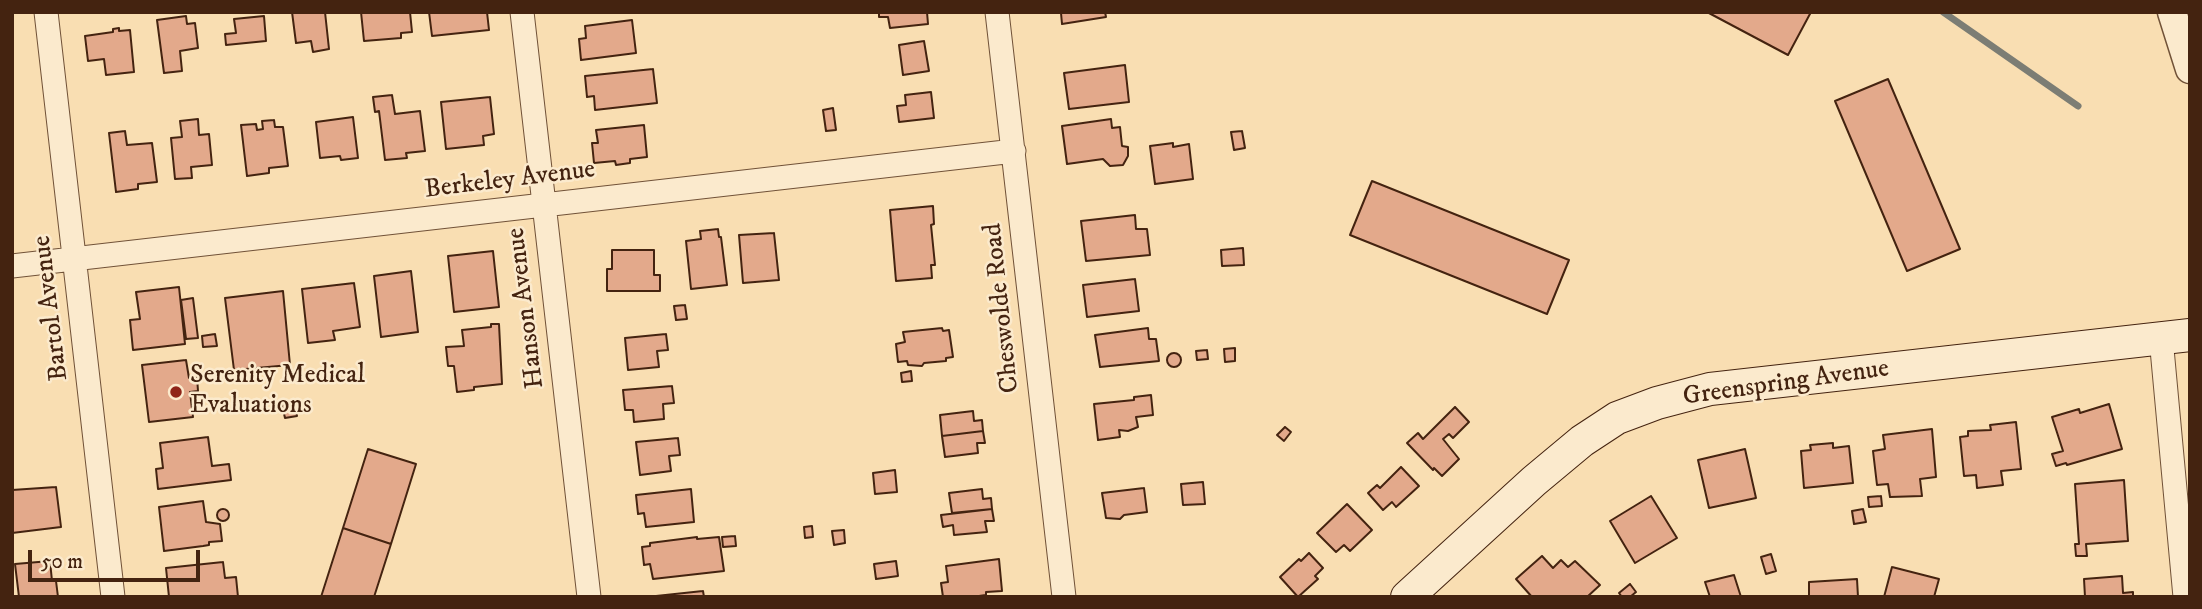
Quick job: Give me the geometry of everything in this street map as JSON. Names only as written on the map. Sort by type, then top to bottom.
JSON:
[{"type":"main road","name":"Greenspring Avenue","points":[[1407,597],[1582,441],[1618,418],[1657,403],[1710,389],[2176,336]]},
{"type":"street","name":"Bartol Avenue","points":[[46,12],[113,597]]},
{"type":"street","name":"Hanson Avenue","points":[[522,12],[589,597]]},
{"type":"street","name":"Cheswolde Road","points":[[998,12],[1064,597]]},
{"type":"street","points":[[2172,12],[2190,68]]},
{"type":"street","name":"Berkeley Avenue","points":[[12,266],[1014,151]]},
{"type":"street","points":[[2176,336],[2185,597]]},
{"type":"building","points":[[292,12],[325,12],[329,49],[313,52],[311,41],[296,43]]},
{"type":"building","points":[[361,12],[410,12],[412,32],[401,33],[401,38],[364,41]]},
{"type":"building","points":[[429,12],[487,12],[489,30],[432,36]]},
{"type":"building","points":[[879,12],[927,12],[928,24],[890,28],[888,17],[879,17]]},
{"type":"building","points":[[1048,12],[1105,12],[1106,17],[1062,24],[1061,13]]},
{"type":"building","points":[[1707,12],[1811,12],[1788,55]]},
{"type":"building","points":[[186,16],[187,24],[195,23],[198,48],[180,51],[182,71],[164,73],[157,20]]},
{"type":"building","points":[[264,16],[266,41],[226,45],[225,34],[236,33],[234,19]]},
{"type":"building","points":[[632,20],[636,53],[581,60],[579,39],[586,38],[585,26]]},
{"type":"building","points":[[119,28],[119,31],[130,30],[134,72],[106,75],[104,59],[88,61],[85,36],[113,32],[113,29]]},
{"type":"building","points":[[924,41],[929,71],[903,75],[899,45]]},
{"type":"building","points":[[1125,65],[1129,102],[1069,109],[1064,73]]},
{"type":"building","points":[[653,69],[657,103],[595,110],[594,96],[587,97],[585,76]]},
{"type":"building","points":[[1888,79],[1960,249],[1907,271],[1835,101]]},
{"type":"building","points":[[931,92],[934,118],[899,122],[897,106],[906,105],[905,95]]},
{"type":"building","points":[[392,95],[395,114],[420,111],[425,151],[406,153],[407,158],[385,160],[379,111],[375,112],[373,97]]},
{"type":"building","points":[[490,97],[494,134],[483,136],[484,145],[446,149],[441,102]]},
{"type":"building","points":[[833,108],[836,130],[826,131],[823,110]]},
{"type":"building","points":[[353,117],[358,158],[320,158],[316,122]]},
{"type":"building","points":[[198,119],[199,135],[209,134],[212,165],[191,167],[192,178],[175,179],[171,138],[182,137],[180,121]]},
{"type":"building","points":[[1111,119],[1112,128],[1120,127],[1122,146],[1128,147],[1128,156],[1123,165],[1110,166],[1103,159],[1067,164],[1062,126]]},
{"type":"building","points":[[274,120],[275,127],[283,127],[288,166],[269,168],[269,173],[247,176],[241,125],[256,124],[257,130],[263,129],[262,121]]},
{"type":"building","points":[[644,125],[647,157],[630,159],[630,163],[616,165],[615,161],[594,163],[592,143],[598,143],[596,130]]},
{"type":"building","points":[[125,131],[127,145],[152,143],[157,182],[138,184],[138,189],[116,192],[109,133]]},
{"type":"building","points":[[1242,131],[1245,148],[1234,150],[1231,132]]},
{"type":"building","points":[[1173,143],[1173,147],[1189,144],[1193,179],[1155,184],[1150,146]]},
{"type":"building","points":[[1372,181],[1569,260],[1547,314],[1350,235]]},
{"type":"building","points":[[933,206],[934,224],[931,225],[935,265],[931,265],[932,278],[896,281],[890,210]]},
{"type":"building","points":[[1135,215],[1136,229],[1147,229],[1150,255],[1086,261],[1081,221]]},
{"type":"building","points":[[718,229],[727,285],[691,289],[686,241],[701,239],[700,231]]},
{"type":"building","points":[[774,233],[779,280],[743,283],[739,235]]},
{"type":"building","points":[[1243,248],[1244,265],[1222,266],[1221,250]]},
{"type":"building","points":[[612,250],[654,250],[654,275],[660,275],[660,291],[607,291],[607,269],[612,269]]},
{"type":"building","points":[[493,251],[499,307],[454,312],[448,256]]},
{"type":"building","points":[[411,271],[418,332],[381,337],[374,276]]},
{"type":"building","points":[[1135,279],[1139,311],[1087,317],[1083,285]]},
{"type":"building","points":[[354,283],[360,327],[333,331],[335,340],[308,343],[302,289]]},
{"type":"building","points":[[179,287],[185,344],[133,350],[130,320],[140,319],[136,292]]},
{"type":"building","points":[[283,291],[290,365],[234,370],[225,298]]},
{"type":"building","points":[[193,298],[198,338],[186,339],[181,300]]},
{"type":"building","points":[[685,305],[687,319],[676,320],[674,306]]},
{"type":"building","points":[[491,324],[499,324],[502,384],[457,392],[454,366],[448,366],[446,347],[464,346],[462,330],[491,327]]},
{"type":"building","points":[[942,328],[943,331],[949,330],[953,357],[946,358],[946,361],[924,363],[922,366],[908,365],[907,361],[898,362],[896,344],[905,342],[903,332]]},
{"type":"building","points":[[1148,328],[1149,339],[1156,339],[1159,361],[1100,367],[1095,335]]},
{"type":"building","points":[[215,334],[217,346],[203,347],[202,336]]},
{"type":"building","points":[[666,334],[668,350],[657,351],[659,367],[628,370],[625,338]]},
{"type":"building","points":[[1235,348],[1235,361],[1225,362],[1224,349]]},
{"type":"building","points":[[1207,350],[1208,359],[1197,360],[1196,351]]},
{"type":"building","points":[[1171,353],[1177,353],[1181,360],[1177,367],[1171,367],[1167,363],[1167,357]]},
{"type":"building","points":[[186,360],[189,378],[197,377],[198,391],[190,392],[193,417],[149,422],[142,365]]},
{"type":"building","points":[[911,371],[912,381],[902,382],[901,373]]},
{"type":"building","points":[[672,386],[674,403],[663,404],[664,419],[634,422],[633,410],[625,410],[623,390]]},
{"type":"building","points":[[1151,395],[1153,415],[1136,417],[1138,427],[1128,431],[1119,430],[1120,437],[1098,440],[1094,404],[1134,400],[1134,397]]},
{"type":"building","points":[[294,402],[297,416],[285,418],[282,405]]},
{"type":"building","points":[[2109,404],[2122,449],[2056,466],[2052,454],[2063,451],[2052,417],[2079,409],[2080,413]]},
{"type":"building","points":[[1455,407],[1469,422],[1453,438],[1449,434],[1443,439],[1459,459],[1442,476],[1407,443],[1418,433],[1423,439]]},
{"type":"building","points":[[973,411],[974,421],[982,420],[983,431],[942,436],[940,415]]},
{"type":"building","points":[[2016,422],[2021,469],[2001,471],[2003,485],[1977,488],[1976,475],[1964,476],[1960,437],[1968,436],[1968,431],[1991,430],[1990,425]]},
{"type":"building","points":[[1285,427],[1291,432],[1284,441],[1277,435]]},
{"type":"building","points":[[1932,429],[1936,477],[1920,479],[1922,496],[1890,497],[1888,484],[1877,485],[1873,451],[1885,449],[1883,435]]},
{"type":"building","points":[[983,431],[985,443],[977,443],[978,453],[945,457],[942,436]]},
{"type":"building","points":[[208,437],[212,466],[229,464],[231,480],[158,489],[156,469],[163,468],[160,443]]},
{"type":"building","points":[[678,438],[680,455],[669,456],[671,471],[640,475],[636,442]]},
{"type":"building","points":[[1833,443],[1833,448],[1849,446],[1853,483],[1804,488],[1801,451],[1811,450],[1810,445]]},
{"type":"building","points":[[368,449],[416,464],[391,544],[343,528]]},
{"type":"building","points":[[1745,449],[1756,498],[1709,508],[1698,460]]},
{"type":"building","points":[[1401,467],[1419,486],[1396,507],[1392,502],[1383,510],[1368,493],[1377,485],[1380,488]]},
{"type":"building","points":[[895,470],[897,492],[875,494],[873,473]]},
{"type":"building","points":[[2124,480],[2128,541],[2086,544],[2087,556],[2076,556],[2075,544],[2079,544],[2075,484]]},
{"type":"building","points":[[1203,482],[1205,504],[1183,505],[1181,484]]},
{"type":"building","points":[[56,487],[61,527],[12,533],[12,490]]},
{"type":"building","points":[[1144,488],[1147,512],[1124,515],[1120,519],[1106,518],[1102,493]]},
{"type":"building","points":[[691,489],[694,522],[646,527],[644,513],[638,514],[636,495]]},
{"type":"building","points":[[982,489],[983,499],[991,498],[992,509],[952,513],[949,493]]},
{"type":"building","points":[[1651,496],[1677,538],[1635,563],[1610,521]]},
{"type":"building","points":[[1881,496],[1882,506],[1869,507],[1868,497]]},
{"type":"building","points":[[203,501],[206,522],[220,524],[222,541],[164,551],[159,507]]},
{"type":"building","points":[[1347,504],[1372,530],[1350,551],[1344,545],[1336,552],[1317,533]]},
{"type":"building","points":[[223,509],[229,515],[223,521],[217,515]]},
{"type":"building","points":[[992,509],[994,521],[985,521],[987,532],[954,535],[953,525],[943,527],[941,515]]},
{"type":"building","points":[[1863,509],[1866,522],[1854,524],[1852,511]]},
{"type":"building","points":[[812,526],[813,537],[805,538],[804,527]]},
{"type":"building","points":[[343,528],[391,544],[374,597],[321,597]]},
{"type":"building","points":[[844,530],[845,543],[834,545],[832,531]]},
{"type":"building","points":[[735,536],[736,546],[723,547],[722,537]]},
{"type":"building","points":[[719,537],[724,571],[653,579],[650,564],[644,565],[642,547],[650,546],[650,543]]},
{"type":"building","points":[[1309,553],[1323,568],[1315,576],[1318,579],[1298,597],[1280,577]]},
{"type":"building","points":[[1771,554],[1776,571],[1766,574],[1761,557]]},
{"type":"building","points":[[1542,556],[1553,568],[1561,560],[1568,567],[1575,561],[1600,585],[1587,597],[1532,597],[1516,579]]},
{"type":"building","points":[[999,559],[1002,591],[986,592],[986,595],[972,597],[943,597],[941,583],[948,582],[946,566]]},
{"type":"building","points":[[50,561],[52,581],[56,581],[58,597],[19,597],[15,564]]},
{"type":"building","points":[[896,561],[898,576],[876,579],[874,564]]},
{"type":"building","points":[[223,562],[225,578],[236,577],[238,597],[169,597],[166,568]]},
{"type":"building","points":[[1892,567],[1939,579],[1934,597],[1884,597]]},
{"type":"building","points":[[1734,575],[1741,597],[1710,597],[1705,582]]},
{"type":"building","points":[[2122,576],[2123,593],[2133,592],[2133,597],[2085,597],[2084,579]]},
{"type":"building","points":[[1857,579],[1858,597],[1809,597],[1809,582]]},
{"type":"building","points":[[1630,584],[1636,592],[1630,597],[1622,597],[1619,593]]},
{"type":"building","points":[[703,591],[704,597],[656,597],[656,596]]},
{"type":"waterway","points":[[1943,12],[2078,106]]},
{"type":"place","name":"Serenity Medical Evaluations","points":[[176,392]]}]
